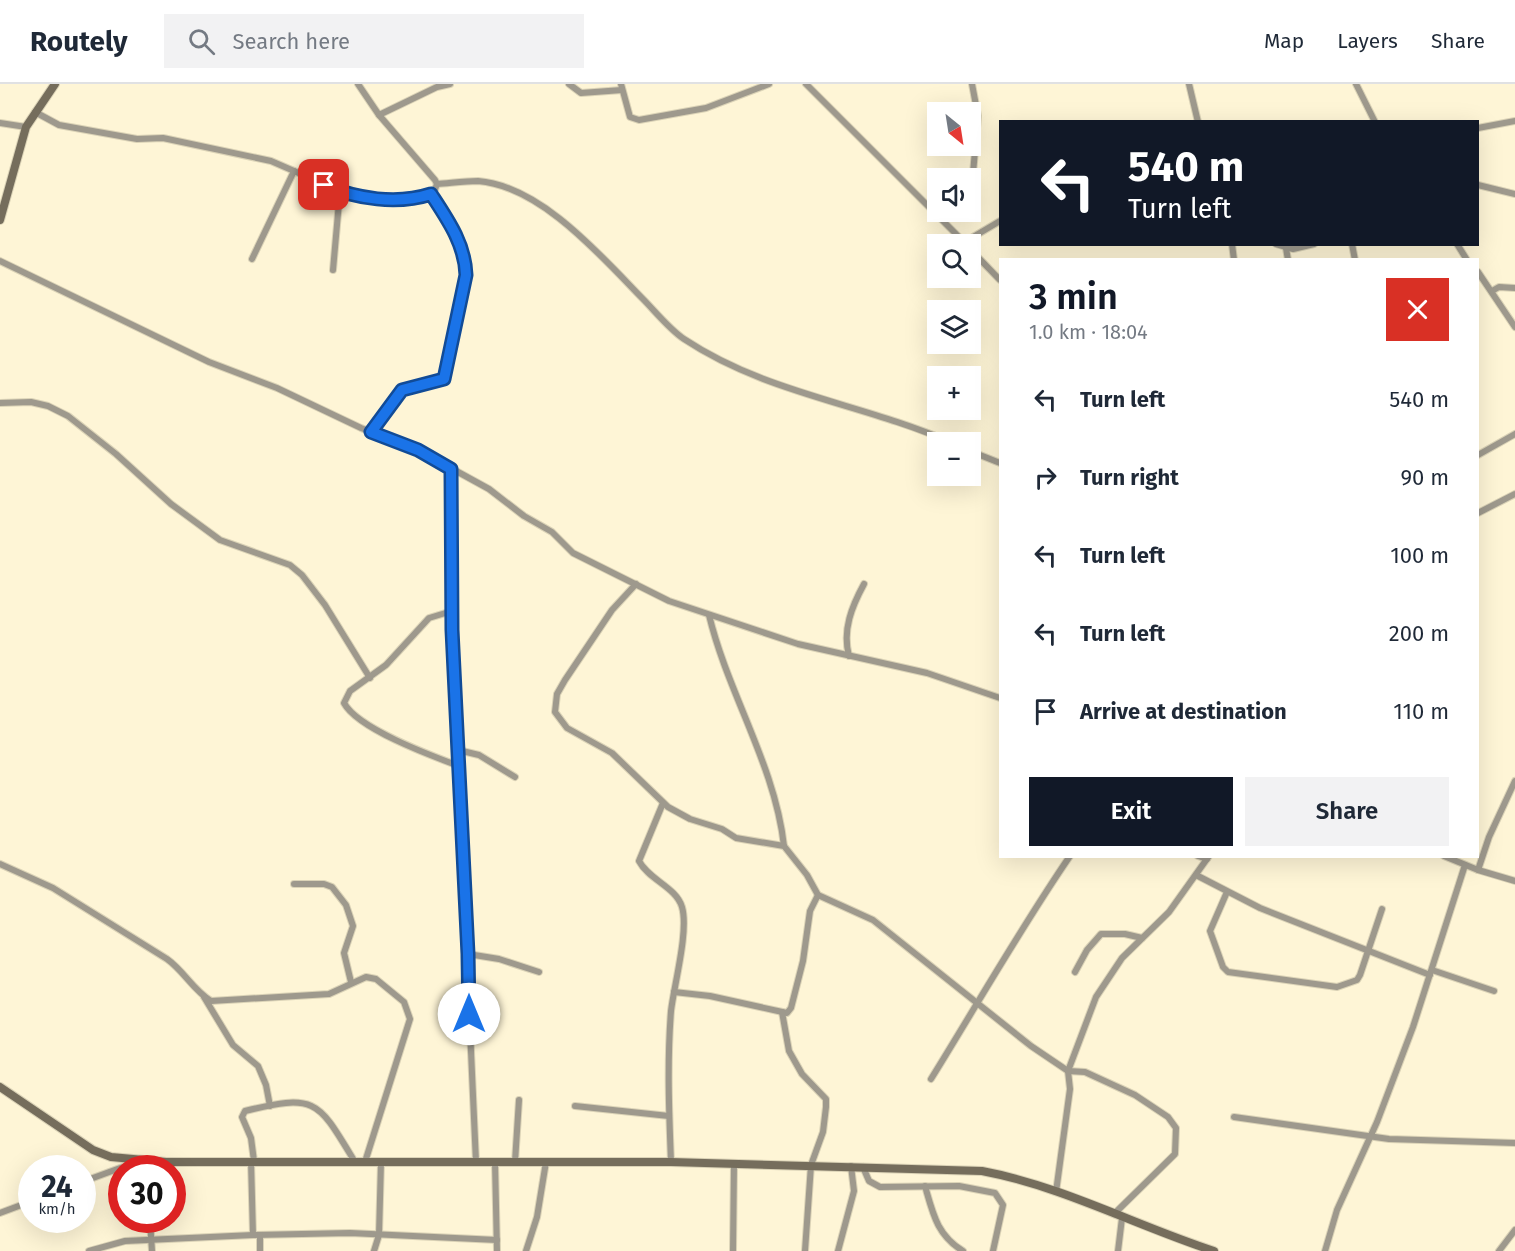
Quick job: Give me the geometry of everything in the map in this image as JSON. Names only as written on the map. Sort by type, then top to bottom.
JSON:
[{"type":"main road","points":[[0,220],[26,127],[55,84]]},
{"type":"main road","points":[[0,1087],[93,1150],[108,1155]]},
{"type":"main road","points":[[186,1162],[670,1162],[862,1166],[982,1172],[1010,1177],[1056,1192],[1214,1251]]},
{"type":"street","points":[[36,112],[59,125],[137,139],[163,138],[271,161],[340,191],[371,199],[418,198],[431,194],[437,189],[437,184],[379,115],[358,84]]},
{"type":"street","points":[[379,115],[437,87],[450,84]]},
{"type":"street","points":[[569,84],[581,93],[621,87],[630,117],[639,120],[706,108],[769,84]]},
{"type":"street","points":[[806,84],[956,234]]},
{"type":"street","points":[[972,84],[978,116],[973,168]]},
{"type":"street","points":[[1189,84],[1198,120]]},
{"type":"street","points":[[1356,84],[1374,120]]},
{"type":"street","points":[[1479,128],[1515,121]]},
{"type":"street","points":[[0,123],[26,127]]},
{"type":"street","points":[[252,259],[294,171]]},
{"type":"street","points":[[437,184],[479,181],[514,191],[554,213],[682,338],[734,368],[784,389],[877,414],[927,433]]},
{"type":"street","points":[[1479,185],[1515,194]]},
{"type":"street","points":[[333,270],[340,191]]},
{"type":"street","points":[[371,432],[402,390],[428,382],[440,383],[448,368],[466,275],[466,259],[462,246],[431,194]]},
{"type":"street","points":[[979,234],[999,222]]},
{"type":"street","points":[[1281,246],[1293,249],[1306,246]]},
{"type":"street","points":[[1286,248],[1288,258]]},
{"type":"street","points":[[981,260],[999,279]]},
{"type":"street","points":[[0,261],[209,362],[277,388],[371,432],[418,450],[489,489],[524,516],[552,532],[573,553],[669,601],[798,644],[927,673],[999,698]]},
{"type":"street","points":[[1479,273],[1515,327]]},
{"type":"street","points":[[1492,291],[1499,287],[1515,288]]},
{"type":"street","points":[[0,403],[31,402],[48,406],[68,416],[116,454],[171,504],[220,540],[290,565],[302,575],[325,605],[370,678]]},
{"type":"street","points":[[1479,454],[1515,434]]},
{"type":"street","points":[[981,455],[999,463]]},
{"type":"street","points":[[451,469],[452,611],[476,1162]]},
{"type":"street","points":[[1479,512],[1515,494]]},
{"type":"street","points":[[636,584],[612,610],[565,680],[557,694],[555,712],[567,728],[612,753],[663,803],[690,819],[722,829],[736,838],[784,846]]},
{"type":"street","points":[[849,656],[845,644],[848,623],[864,584]]},
{"type":"street","points":[[452,611],[429,618],[397,653],[370,678],[350,691],[345,699],[347,707],[387,735],[459,766]]},
{"type":"street","points":[[709,615],[730,687],[761,757],[784,846],[807,875],[818,896],[873,921],[1031,1046],[1068,1071],[1085,1072],[1135,1095],[1168,1118],[1176,1128],[1175,1154],[1118,1216],[1118,1251]]},
{"type":"street","points":[[458,750],[479,754],[515,777]]},
{"type":"street","points":[[1478,870],[1489,837],[1515,781]]},
{"type":"street","points":[[663,803],[639,861],[646,872],[676,896],[683,914],[674,992],[669,1116],[670,1162]]},
{"type":"street","points":[[931,1079],[979,1004],[1006,953],[1069,858]]},
{"type":"street","points":[[1056,1192],[1070,1089],[1068,1071],[1096,997],[1122,958],[1169,912],[1208,858]]},
{"type":"street","points":[[1448,858],[1465,866],[1515,880]]},
{"type":"street","points":[[0,864],[53,888],[178,966],[204,996],[233,1046],[258,1066],[266,1085],[270,1106]]},
{"type":"street","points":[[1325,1251],[1337,1210],[1370,1137],[1431,972],[1465,866]]},
{"type":"street","points":[[1196,875],[1227,892],[1369,952],[1494,991]]},
{"type":"street","points":[[294,884],[324,884],[332,888],[346,905],[353,926],[344,953],[351,982]]},
{"type":"street","points":[[1227,892],[1214,915],[1210,931],[1223,967],[1233,975],[1337,987],[1357,980],[1369,952],[1382,909]]},
{"type":"street","points":[[674,992],[710,996],[787,1012],[791,1008],[803,961],[810,911],[818,896]]},
{"type":"street","points":[[1075,972],[1087,950],[1101,934],[1125,934],[1142,938]]},
{"type":"street","points":[[468,954],[500,959],[539,972]]},
{"type":"street","points":[[204,996],[211,1001],[282,995],[306,997],[329,994],[366,977],[376,979],[404,1002],[410,1019],[365,1162]]},
{"type":"street","points":[[782,1012],[789,1051],[802,1074],[826,1100],[823,1132],[811,1165],[805,1251]]},
{"type":"street","points":[[515,1162],[519,1100]]},
{"type":"street","points":[[260,1251],[251,1138],[242,1117],[245,1111],[299,1101],[319,1109],[355,1162]]},
{"type":"street","points":[[575,1106],[669,1116]]},
{"type":"street","points":[[1234,1117],[1370,1137],[1515,1143]]},
{"type":"street","points":[[374,1251],[379,1234],[381,1162]]},
{"type":"street","points":[[495,1162],[497,1251]]},
{"type":"street","points":[[526,1251],[537,1217],[546,1162]]},
{"type":"street","points":[[733,1251],[734,1164]]},
{"type":"street","points":[[838,1251],[854,1191],[850,1166]]},
{"type":"street","points":[[862,1166],[873,1185],[959,1186],[995,1193],[1003,1205],[993,1251]]},
{"type":"street","points":[[925,1186],[936,1226],[945,1238],[963,1251]]},
{"type":"street","points":[[0,1213],[18,1206]]},
{"type":"street","points":[[1499,1251],[1515,1230]]},
{"type":"street","points":[[152,1233],[152,1251]]},
{"type":"street","points":[[89,1251],[125,1241],[257,1235],[379,1234],[497,1240]]},
{"type":"route","points":[[324,185],[371,199],[418,198],[431,194],[462,246],[466,259],[466,275],[444,379],[440,383],[428,382],[402,390],[371,432],[418,450],[451,469],[452,630],[469,1014]]}]
